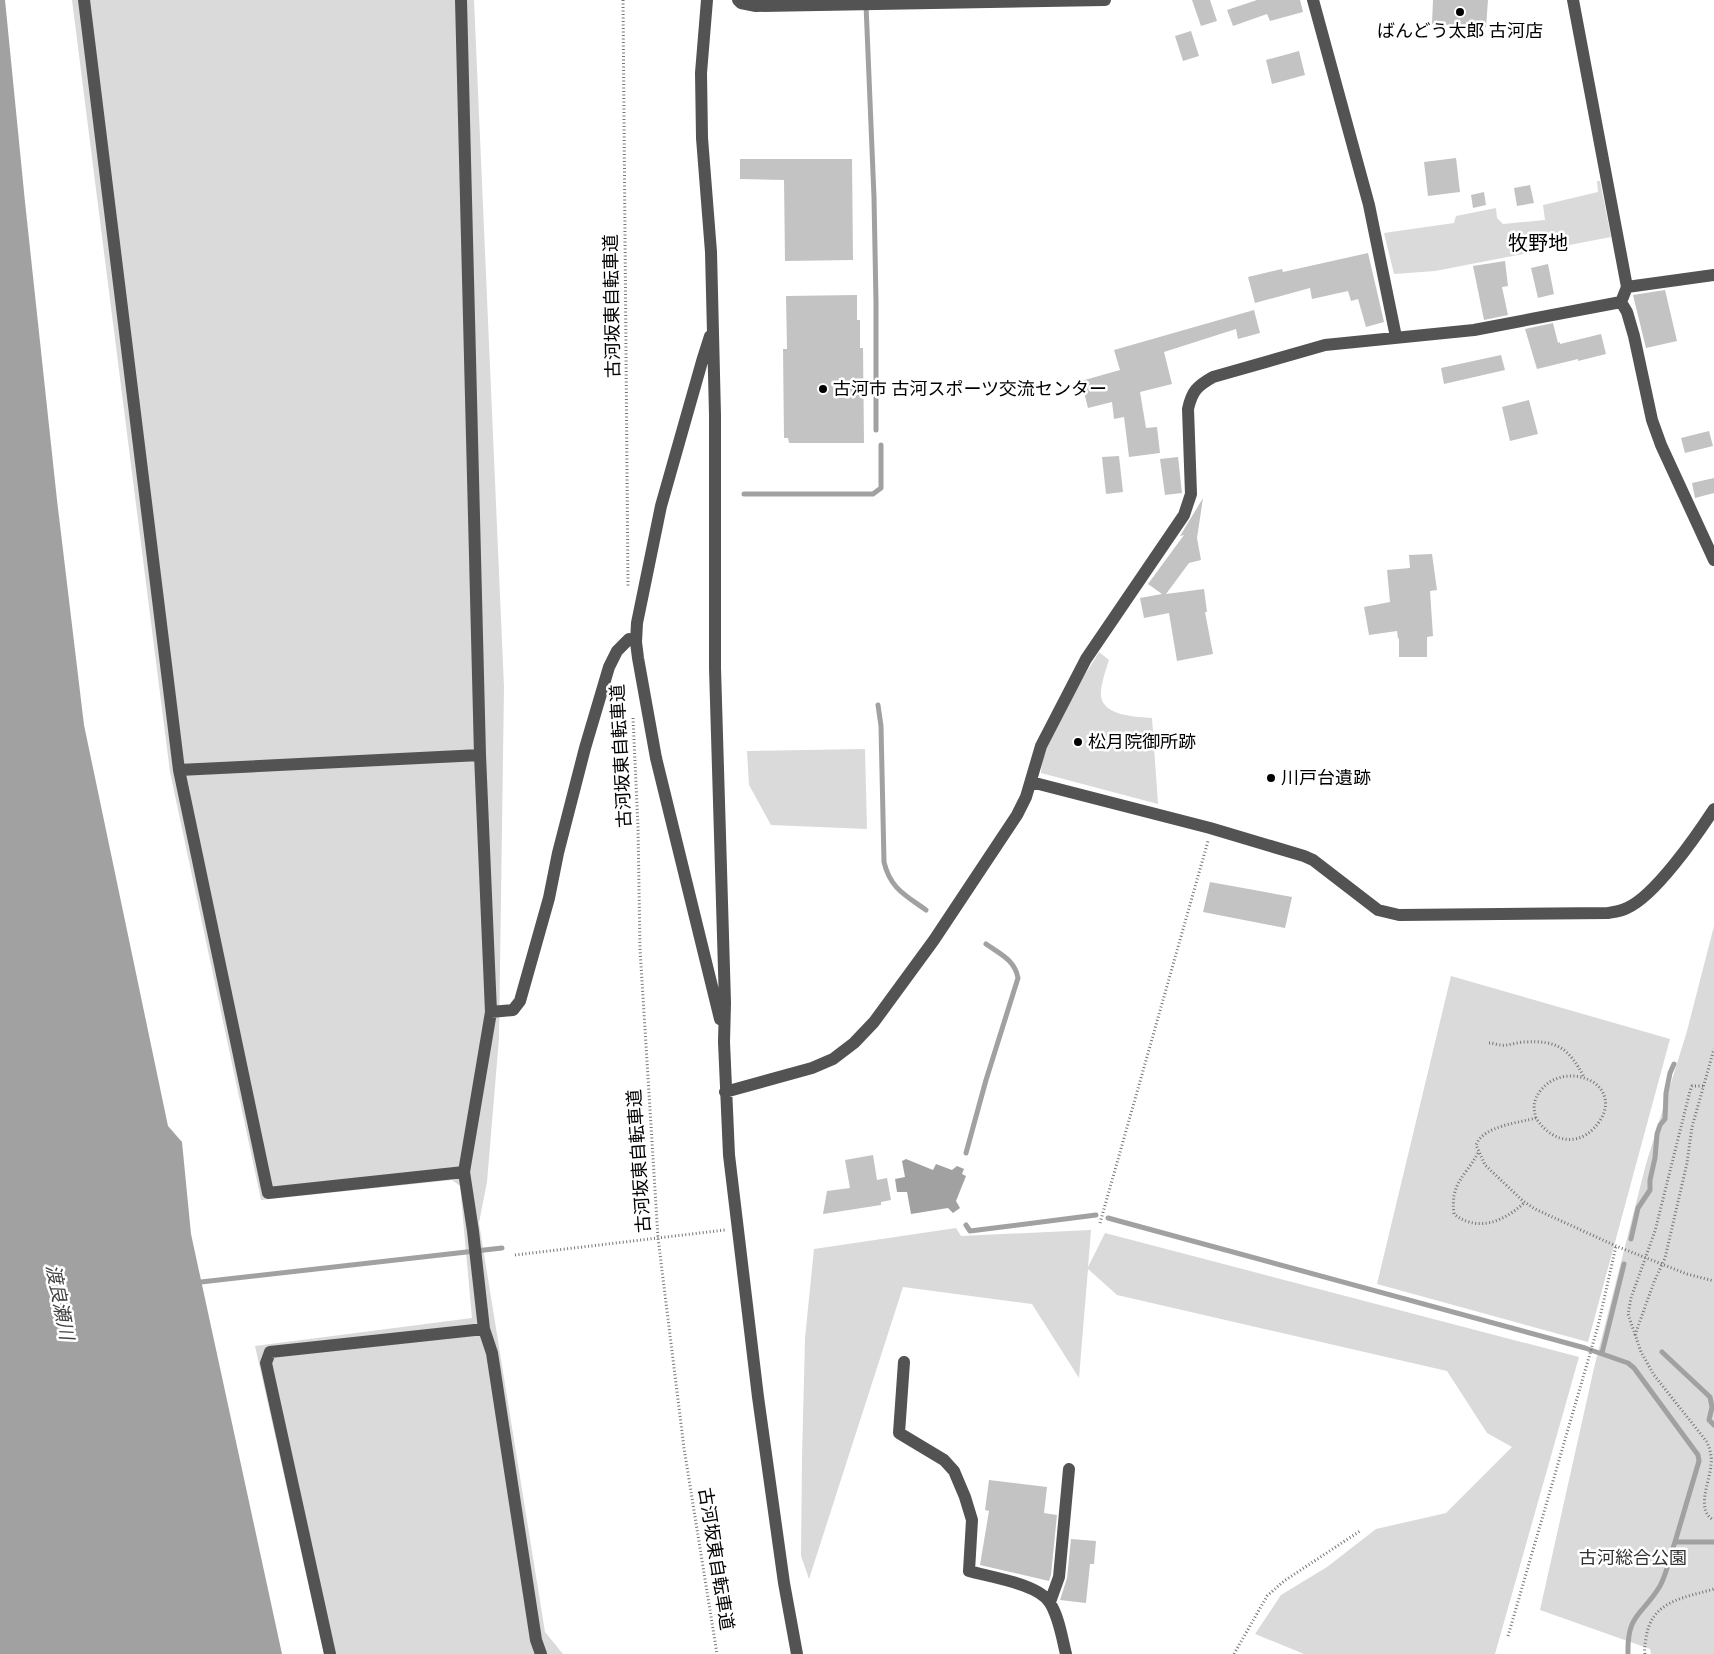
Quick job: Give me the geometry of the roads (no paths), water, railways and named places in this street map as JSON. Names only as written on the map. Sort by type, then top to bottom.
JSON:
[{"type":"street","points":[[84,0],[179,770],[268,1193],[464,1172]]},
{"type":"street","points":[[461,0],[480,755],[491,1012],[464,1172],[484,1329],[492,1353],[536,1640],[541,1654]]},
{"type":"street","points":[[707,0],[701,73],[702,138],[711,252],[713,329],[715,668],[725,1003],[725,1092],[729,1155],[758,1397],[784,1583],[796,1651]]},
{"type":"street","points":[[738,0],[741,3],[756,6],[1105,0]]},
{"type":"street","points":[[1313,0],[1368,205],[1396,337]]},
{"type":"street","points":[[1573,0],[1627,287],[1621,302]]},
{"type":"street","points":[[1627,287],[1714,275]]},
{"type":"street","points":[[725,1092],[812,1068],[833,1058],[854,1043],[874,1022],[934,940],[1017,815],[1031,782],[1041,746],[1086,659],[1184,515],[1191,494],[1188,409],[1191,395],[1200,385],[1212,377],[1325,345],[1474,330],[1621,302]]},
{"type":"street","points":[[1621,302],[1627,312],[1634,336],[1652,420],[1661,445],[1714,560]]},
{"type":"street","points":[[713,329],[661,506],[637,622],[636,642],[656,758],[711,988],[718,1010],[724,1042]]},
{"type":"street","points":[[491,1012],[513,1010],[520,1001],[549,898],[584,748],[609,666],[617,651],[630,640],[636,642]]},
{"type":"street","points":[[179,770],[480,755]]},
{"type":"street","points":[[1031,782],[1210,828],[1304,856],[1313,860],[1378,910],[1399,916],[1608,913],[1627,909],[1655,887],[1714,809]]},
{"type":"street","points":[[330,1654],[266,1363],[270,1352],[484,1329]]},
{"type":"street","points":[[904,1362],[899,1433],[944,1460],[954,1471],[972,1520],[969,1571],[1023,1584],[1042,1593],[1050,1602],[1066,1654]]},
{"type":"street","points":[[1050,1602],[1059,1577],[1069,1469]]},
{"type":"water","name":"渡良瀬川","points":[[0,0],[5,0],[57,500],[84,725],[168,1126],[182,1142],[191,1234],[282,1654],[0,1654]]},
{"type":"water","points":[[906,1159],[933,1170],[936,1164],[952,1170],[957,1166],[964,1169],[962,1174],[966,1176],[956,1201],[960,1208],[953,1213],[948,1208],[911,1214],[907,1192],[897,1192],[895,1179],[905,1177],[902,1161]]},
{"type":"waterway","points":[[866,5],[874,197],[876,430]]},
{"type":"waterway","points":[[744,494],[873,494],[881,488],[881,445]]},
{"type":"waterway","points":[[878,705],[881,726],[884,862],[894,885],[926,910]]},
{"type":"waterway","points":[[966,1153],[986,1080],[1018,978],[1014,966],[986,944]]},
{"type":"waterway","points":[[1631,1239],[1638,1208],[1650,1190],[1657,1134],[1660,1125],[1665,1119],[1666,1093],[1674,1064]]},
{"type":"waterway","points":[[966,1225],[970,1231],[1096,1215]]},
{"type":"waterway","points":[[1108,1218],[1585,1348],[1628,1363],[1634,1368],[1698,1455],[1699,1461],[1675,1542],[1714,1542]]},
{"type":"waterway","points":[[195,1284],[502,1248]]},
{"type":"waterway","points":[[1602,1353],[1624,1264]]},
{"type":"waterway","points":[[1662,1352],[1710,1397],[1712,1407],[1709,1420],[1714,1425]]},
{"type":"waterway","points":[[1628,1654],[1628,1641],[1633,1622],[1660,1586],[1675,1542]]},
{"type":"place","name":"ばんどう太郎 古河店","points":[[1460,12]]},
{"type":"place","name":"古河市 古河スポーツ交流センター","points":[[823,389]]},
{"type":"place","name":"松月院御所跡","points":[[1078,742]]},
{"type":"place","name":"川戸台遺跡","points":[[1271,778]]},
{"type":"district","name":"牧野地","points":[[1538,243]]},
{"type":"park label","name":"古河総合公園","points":[[1633,1558]]}]
